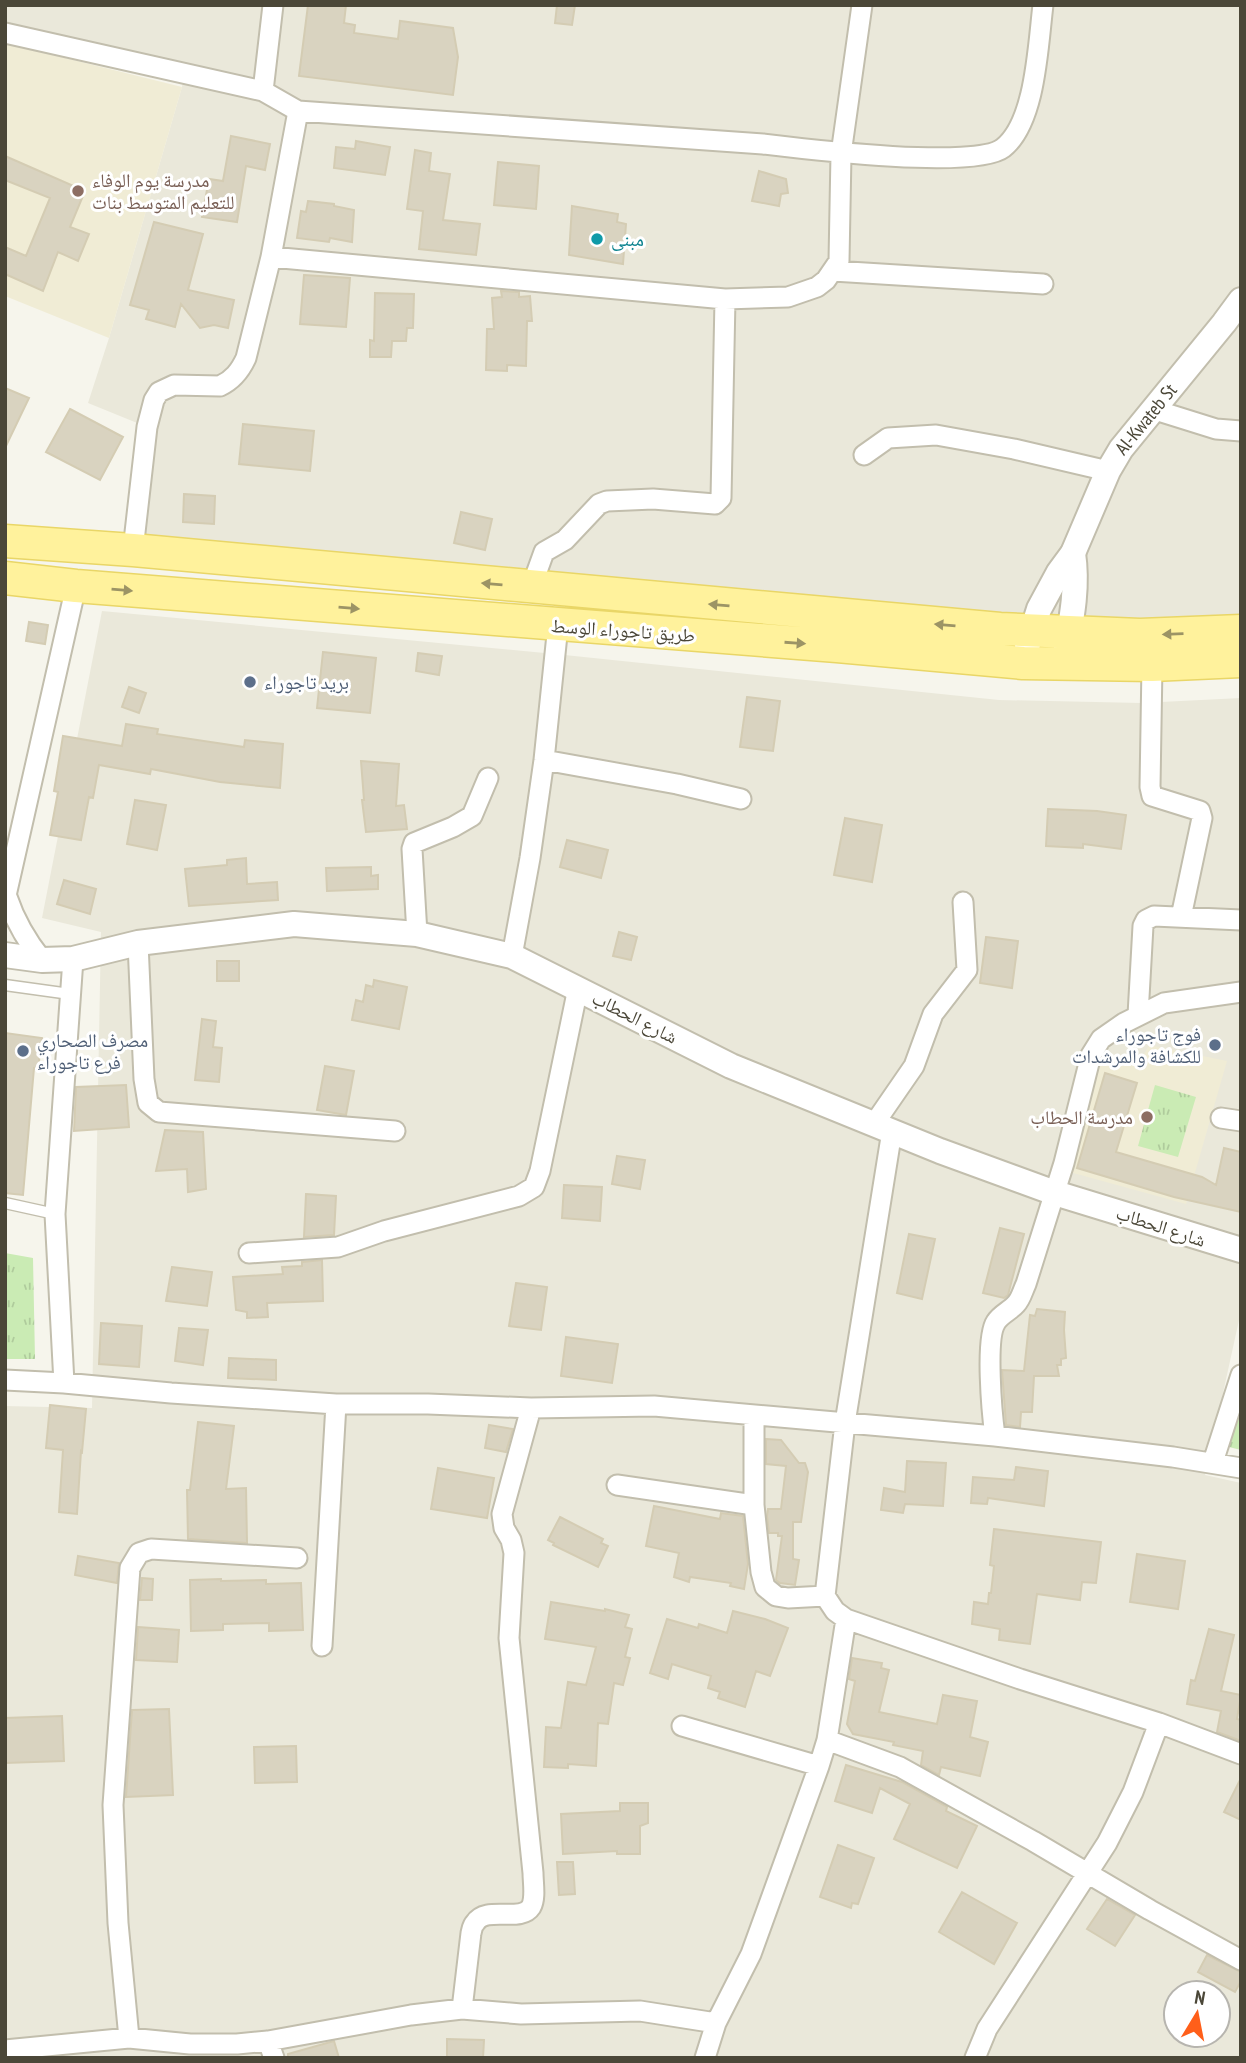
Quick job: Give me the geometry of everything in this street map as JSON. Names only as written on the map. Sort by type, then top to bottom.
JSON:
[{"type":"main road","points":[[6,541],[133,550],[1031,631],[1140,635],[1241,631]]},
{"type":"main road","name":"طريق تاجوراء الوسط","points":[[5,579],[1023,663],[1152,665],[1241,661]]},
{"type":"street","points":[[263,91],[273,5]]},
{"type":"street","points":[[271,257],[725,299],[788,297],[817,287],[839,261],[841,153],[862,5]]},
{"type":"street","points":[[5,33],[263,91],[298,111],[736,142],[841,153],[964,158],[987,155],[1003,148],[1023,120],[1031,97],[1044,5]]},
{"type":"street","points":[[133,550],[147,427],[154,400],[159,392],[174,385],[220,386],[234,377],[246,358],[271,257],[298,111]]},
{"type":"street","points":[[833,271],[1043,284]]},
{"type":"street","points":[[531,588],[544,552],[565,540],[599,504],[607,501],[653,499],[715,504],[719,501],[725,299]]},
{"type":"street","name":"Al-Kwateb St","points":[[1023,663],[1031,631],[1048,589],[1073,553],[1108,471],[1121,449],[1241,300]]},
{"type":"street","points":[[1152,409],[1216,429],[1241,431]]},
{"type":"street","points":[[864,455],[888,438],[936,435],[1014,449],[1108,471]]},
{"type":"street","points":[[1063,664],[1075,593],[1073,553]]},
{"type":"street","points":[[42,960],[29,944],[6,898],[76,586]]},
{"type":"street","points":[[512,956],[544,760],[558,625]]},
{"type":"street","points":[[1152,665],[1152,796],[1200,811],[1202,818],[1181,917]]},
{"type":"street","points":[[544,760],[677,784],[741,799]]},
{"type":"street","points":[[417,934],[412,849],[414,843],[472,816],[488,778]]},
{"type":"street","points":[[963,902],[967,970],[933,1014],[914,1066],[883,1127],[825,1596],[835,1611],[846,1619],[1159,1723],[1241,1754]]},
{"type":"street","points":[[1138,1015],[1143,926],[1146,920],[1154,916],[1241,920]]},
{"type":"street","name":"شارع الحطاب","points":[[5,955],[42,960],[73,958],[138,943],[294,925],[417,934],[512,956],[731,1066],[940,1151],[1055,1193],[1241,1250]]},
{"type":"street","points":[[138,943],[145,1079],[148,1103],[159,1112],[395,1131]]},
{"type":"street","points":[[64,1382],[55,1214],[73,958]]},
{"type":"street","points":[[249,1253],[338,1247],[384,1231],[519,1196],[534,1187],[540,1171],[578,988]]},
{"type":"street","points":[[995,1436],[991,1401],[993,1325],[1017,1303],[1026,1284],[1055,1193],[1091,1055],[1101,1039],[1138,1015],[1164,1003],[1241,992]]},
{"type":"street","points":[[1213,1462],[1241,1375]]},
{"type":"street","points":[[5,1380],[64,1382],[171,1393],[336,1404],[531,1408],[654,1406],[995,1436],[1213,1462],[1241,1468]]},
{"type":"street","points":[[322,1646],[336,1404]]},
{"type":"street","points":[[463,2009],[471,1933],[475,1922],[482,1916],[523,1913],[531,1908],[533,1894],[509,1637],[514,1553],[504,1528],[502,1514],[531,1408]]},
{"type":"street","points":[[754,1415],[754,1505],[761,1572],[768,1591],[788,1598],[825,1596]]},
{"type":"street","points":[[617,1485],[754,1505]]},
{"type":"street","points":[[129,2038],[118,1923],[113,1805],[130,1568],[139,1553],[151,1549],[297,1558]]},
{"type":"street","points":[[705,2058],[716,2023],[751,1954],[819,1766],[827,1740],[846,1619]]},
{"type":"street","points":[[975,2058],[987,2029],[1121,1818],[1159,1723]]},
{"type":"street","points":[[682,1726],[819,1766]]},
{"type":"street","points":[[827,1740],[900,1767],[1241,1960]]},
{"type":"street","points":[[5,2050],[129,2038],[190,2044],[237,2044],[271,2049],[411,2015],[463,2009],[521,2014],[640,2011],[716,2023]]},
{"type":"lane","points":[[5,985],[70,994]]},
{"type":"lane","points":[[5,1203],[55,1214]]},
{"type":"shaded area","points":[[5,5],[1241,5],[1241,631],[133,550],[147,427],[88,403],[184,74],[5,33]]},
{"type":"shaded area","name":"مدرسة يوم الوفاء للتعليم المتوسط بنات","points":[[5,43],[182,87],[109,338],[5,296]]},
{"type":"shaded area","points":[[102,611],[999,700],[1141,703],[1241,698],[1241,1311],[1205,1475],[1241,1483],[1241,2058],[5,2058],[5,1406],[92,1408],[101,932],[42,918]]},
{"type":"shaded area","name":"مدرسة الحطاب","points":[[1149,1045],[1227,1061],[1186,1204],[1066,1171],[1102,1055],[1140,1062]]},
{"type":"green space","points":[[1155,1085],[1196,1097],[1178,1157],[1138,1146]]},
{"type":"green space","points":[[5,1253],[33,1258],[35,1359],[5,1359]]},
{"type":"green space","points":[[1241,1405],[1241,1450],[1229,1447]]},
{"type":"building","points":[[308,5],[346,5],[344,23],[355,25],[354,33],[398,39],[400,21],[453,28],[458,57],[453,95],[299,76]]},
{"type":"building","points":[[557,5],[575,5],[572,25],[555,23]]},
{"type":"building","points":[[231,136],[270,144],[265,170],[246,166],[237,222],[202,217],[209,179],[223,181]]},
{"type":"building","points":[[356,141],[390,147],[385,175],[334,168],[336,147],[355,149]]},
{"type":"building","points":[[415,150],[431,153],[429,171],[450,174],[443,220],[480,224],[476,255],[419,249],[423,211],[407,209]]},
{"type":"building","points":[[5,156],[85,191],[70,227],[89,234],[78,261],[58,252],[43,291],[5,274],[5,247],[26,256],[50,198],[5,180]]},
{"type":"building","points":[[498,162],[539,166],[536,209],[494,205]]},
{"type":"building","points":[[759,171],[786,179],[788,193],[781,194],[779,206],[752,201]]},
{"type":"building","points":[[308,201],[354,210],[352,242],[330,238],[329,242],[297,238],[301,211],[306,212]]},
{"type":"building","name":"مبنى","points":[[572,206],[618,214],[617,222],[626,224],[623,264],[569,255]]},
{"type":"building","points":[[154,222],[203,234],[188,290],[234,300],[228,328],[214,325],[200,328],[181,304],[175,327],[146,319],[149,310],[130,305]]},
{"type":"building","points":[[304,275],[350,278],[346,327],[300,324]]},
{"type":"building","points":[[501,291],[519,292],[519,297],[530,296],[532,321],[527,321],[526,366],[507,365],[507,371],[486,370],[487,329],[494,329],[492,298],[502,297]]},
{"type":"building","points":[[375,293],[414,294],[413,328],[407,328],[406,341],[392,341],[391,357],[370,357],[370,340],[374,341]]},
{"type":"building","points":[[5,388],[29,398],[5,448]]},
{"type":"building","points":[[70,409],[123,437],[100,480],[46,452]]},
{"type":"building","points":[[243,424],[314,431],[310,471],[239,464]]},
{"type":"building","points":[[184,494],[215,496],[214,524],[183,522]]},
{"type":"building","points":[[461,512],[492,519],[485,550],[454,543]]},
{"type":"building","points":[[29,622],[48,625],[45,644],[26,641]]},
{"type":"building","points":[[323,652],[376,658],[370,713],[317,708]]},
{"type":"building","points":[[418,653],[442,656],[439,675],[416,671]]},
{"type":"building","points":[[129,687],[146,693],[139,713],[122,707]]},
{"type":"building","points":[[747,697],[780,701],[773,751],[740,747]]},
{"type":"building","points":[[126,724],[158,729],[157,734],[244,747],[245,740],[283,744],[280,788],[220,782],[151,769],[150,774],[99,765],[93,798],[89,797],[81,840],[50,835],[58,792],[54,791],[63,736],[122,746]]},
{"type":"building","points":[[361,761],[399,764],[396,806],[404,805],[407,829],[366,832]]},
{"type":"building","points":[[135,800],[166,805],[157,850],[127,844]]},
{"type":"building","points":[[1048,809],[1126,815],[1121,849],[1083,844],[1083,848],[1046,846]]},
{"type":"building","points":[[845,818],[882,825],[872,882],[834,875]]},
{"type":"building","points":[[567,840],[608,850],[601,878],[560,867]]},
{"type":"building","points":[[246,858],[247,884],[277,882],[278,900],[189,906],[185,869],[227,865],[227,860]]},
{"type":"building","points":[[371,867],[371,876],[378,875],[378,889],[327,891],[326,868]]},
{"type":"building","points":[[64,880],[96,889],[90,914],[57,904]]},
{"type":"building","points":[[619,932],[637,937],[631,960],[613,956]]},
{"type":"building","points":[[986,937],[1018,941],[1012,988],[980,983]]},
{"type":"building","points":[[217,961],[239,961],[239,981],[217,981]]},
{"type":"building","points":[[374,980],[407,987],[399,1029],[352,1020],[356,1000],[363,1002],[366,985],[373,987]]},
{"type":"building","points":[[202,1019],[216,1021],[213,1047],[222,1048],[219,1082],[195,1080]]},
{"type":"building","points":[[5,1033],[42,1038],[38,1069],[34,1068],[23,1195],[5,1193]]},
{"type":"building","points":[[325,1066],[354,1071],[346,1115],[317,1110]]},
{"type":"building","name":"مدرسة الحطاب","points":[[1105,1073],[1137,1083],[1116,1152],[1202,1177],[1216,1185],[1224,1148],[1241,1152],[1241,1212],[1174,1197],[1077,1168]]},
{"type":"building","points":[[126,1085],[129,1127],[74,1131],[76,1087]]},
{"type":"building","points":[[165,1130],[203,1132],[206,1189],[188,1192],[187,1169],[156,1171]]},
{"type":"building","points":[[617,1156],[645,1160],[640,1189],[612,1184]]},
{"type":"building","points":[[564,1185],[602,1187],[600,1221],[562,1218]]},
{"type":"building","points":[[306,1194],[336,1196],[334,1235],[304,1237]]},
{"type":"building","points":[[1000,1228],[1024,1234],[1008,1295],[1004,1298],[983,1293]]},
{"type":"building","points":[[909,1234],[935,1239],[922,1299],[897,1293]]},
{"type":"building","points":[[322,1260],[323,1301],[267,1303],[268,1317],[247,1318],[247,1312],[236,1310],[233,1277],[283,1274],[282,1267],[302,1266],[302,1262]]},
{"type":"building","points":[[172,1267],[212,1272],[207,1306],[166,1301]]},
{"type":"building","points":[[516,1283],[547,1287],[541,1330],[509,1326]]},
{"type":"building","points":[[1037,1309],[1065,1312],[1066,1358],[1061,1359],[1061,1365],[1057,1365],[1059,1376],[1034,1376],[1032,1412],[1021,1412],[1020,1427],[1006,1425],[1002,1370],[1024,1371],[1030,1315],[1035,1316]]},
{"type":"building","points":[[101,1323],[142,1326],[139,1367],[99,1364]]},
{"type":"building","points":[[179,1328],[208,1330],[203,1365],[175,1361]]},
{"type":"building","points":[[566,1337],[618,1344],[612,1383],[561,1376]]},
{"type":"building","points":[[229,1358],[276,1360],[276,1380],[228,1378]]},
{"type":"building","points":[[50,1405],[86,1409],[77,1514],[59,1512],[63,1450],[46,1448]]},
{"type":"building","points":[[198,1422],[234,1426],[226,1489],[246,1488],[247,1543],[188,1539],[187,1490],[190,1490]]},
{"type":"building","points":[[489,1425],[513,1429],[506,1452],[485,1448]]},
{"type":"building","points":[[766,1439],[781,1440],[799,1463],[805,1463],[808,1472],[801,1522],[793,1522],[793,1559],[799,1560],[795,1585],[776,1580],[782,1536],[769,1533],[767,1516],[768,1509],[781,1509],[786,1466],[766,1464]]},
{"type":"building","points":[[907,1461],[946,1463],[943,1506],[905,1504],[903,1513],[881,1510],[884,1488],[905,1492]]},
{"type":"building","points":[[1016,1467],[1048,1471],[1044,1506],[988,1498],[987,1504],[971,1503],[973,1477],[1014,1480]]},
{"type":"building","points":[[438,1468],[494,1478],[487,1518],[431,1509]]},
{"type":"building","points":[[654,1506],[720,1519],[721,1513],[743,1516],[748,1564],[744,1589],[730,1586],[731,1583],[690,1577],[689,1582],[674,1577],[679,1553],[646,1546]]},
{"type":"building","points":[[560,1517],[603,1539],[601,1543],[608,1546],[598,1567],[548,1540]]},
{"type":"building","points":[[994,1529],[1101,1542],[1096,1583],[1082,1582],[1080,1600],[1037,1594],[1030,1644],[999,1640],[1000,1629],[972,1624],[974,1602],[988,1604],[991,1593],[994,1566],[990,1565]]},
{"type":"building","points":[[1137,1554],[1185,1561],[1178,1609],[1130,1602]]},
{"type":"building","points":[[78,1556],[119,1563],[117,1583],[75,1575]]},
{"type":"building","points":[[142,1578],[153,1579],[152,1600],[140,1600]]},
{"type":"building","points":[[190,1580],[266,1580],[266,1584],[301,1583],[303,1630],[269,1631],[269,1623],[223,1624],[223,1630],[191,1631]]},
{"type":"building","points":[[551,1602],[629,1615],[625,1627],[632,1629],[625,1657],[630,1658],[623,1685],[614,1683],[608,1724],[598,1723],[596,1766],[568,1764],[568,1768],[544,1767],[546,1727],[561,1728],[568,1682],[586,1685],[596,1647],[545,1639]]},
{"type":"building","points":[[733,1611],[788,1628],[770,1676],[756,1671],[745,1707],[718,1698],[720,1692],[708,1688],[711,1676],[672,1664],[668,1679],[650,1673],[667,1619],[698,1628],[699,1624],[727,1633]]},
{"type":"building","points":[[138,1627],[179,1630],[177,1662],[136,1660]]},
{"type":"building","points":[[1209,1629],[1234,1635],[1221,1691],[1241,1695],[1237,1719],[1241,1720],[1241,1741],[1217,1732],[1221,1711],[1187,1704],[1191,1680],[1195,1681]]},
{"type":"building","points":[[852,1658],[882,1663],[881,1668],[889,1670],[879,1712],[937,1724],[943,1695],[977,1701],[970,1737],[988,1742],[980,1776],[941,1767],[939,1775],[921,1765],[923,1751],[853,1734],[847,1724],[855,1681],[849,1679]]},
{"type":"building","points":[[169,1709],[173,1795],[126,1797],[132,1710]]},
{"type":"building","points":[[62,1716],[64,1761],[5,1763],[5,1718]]},
{"type":"building","points":[[296,1746],[297,1782],[255,1783],[254,1747]]},
{"type":"building","points":[[846,1765],[902,1782],[947,1807],[946,1811],[977,1826],[957,1868],[894,1839],[910,1804],[880,1788],[872,1813],[835,1801]]},
{"type":"building","points":[[1241,1778],[1241,1820],[1224,1812]]},
{"type":"building","points":[[620,1803],[648,1803],[648,1823],[640,1826],[640,1854],[617,1854],[617,1851],[563,1854],[561,1814],[620,1811]]},
{"type":"building","points":[[838,1845],[874,1858],[858,1904],[852,1903],[851,1908],[820,1897]]},
{"type":"building","points":[[557,1862],[573,1862],[575,1894],[559,1895]]},
{"type":"building","points":[[962,1892],[1017,1923],[994,1964],[939,1932]]},
{"type":"building","points":[[1107,1899],[1135,1915],[1115,1946],[1087,1929]]},
{"type":"building","points":[[1207,1955],[1241,1972],[1241,1981],[1235,1992],[1232,1990],[1232,1979],[1211,1979],[1198,1972]]},
{"type":"building","points":[[447,2039],[484,2040],[483,2058],[447,2058]]},
{"type":"building","points":[[334,2041],[339,2058],[288,2058],[288,2054]]},
{"type":"place","name":"مدرسة يوم الوفاء للتعليم المتوسط بنات","points":[[78,191]]},
{"type":"place","name":"مبنى","points":[[597,239]]},
{"type":"place","name":"بريد تاجوراء","points":[[250,682]]},
{"type":"place","name":"فوج تاجوراء للكشافة والمرشدات","points":[[1215,1045]]},
{"type":"place","name":"مصرف الصحاري فرع تاجوراء","points":[[23,1051]]},
{"type":"place","name":"مدرسة الحطاب","points":[[1147,1117]]}]
